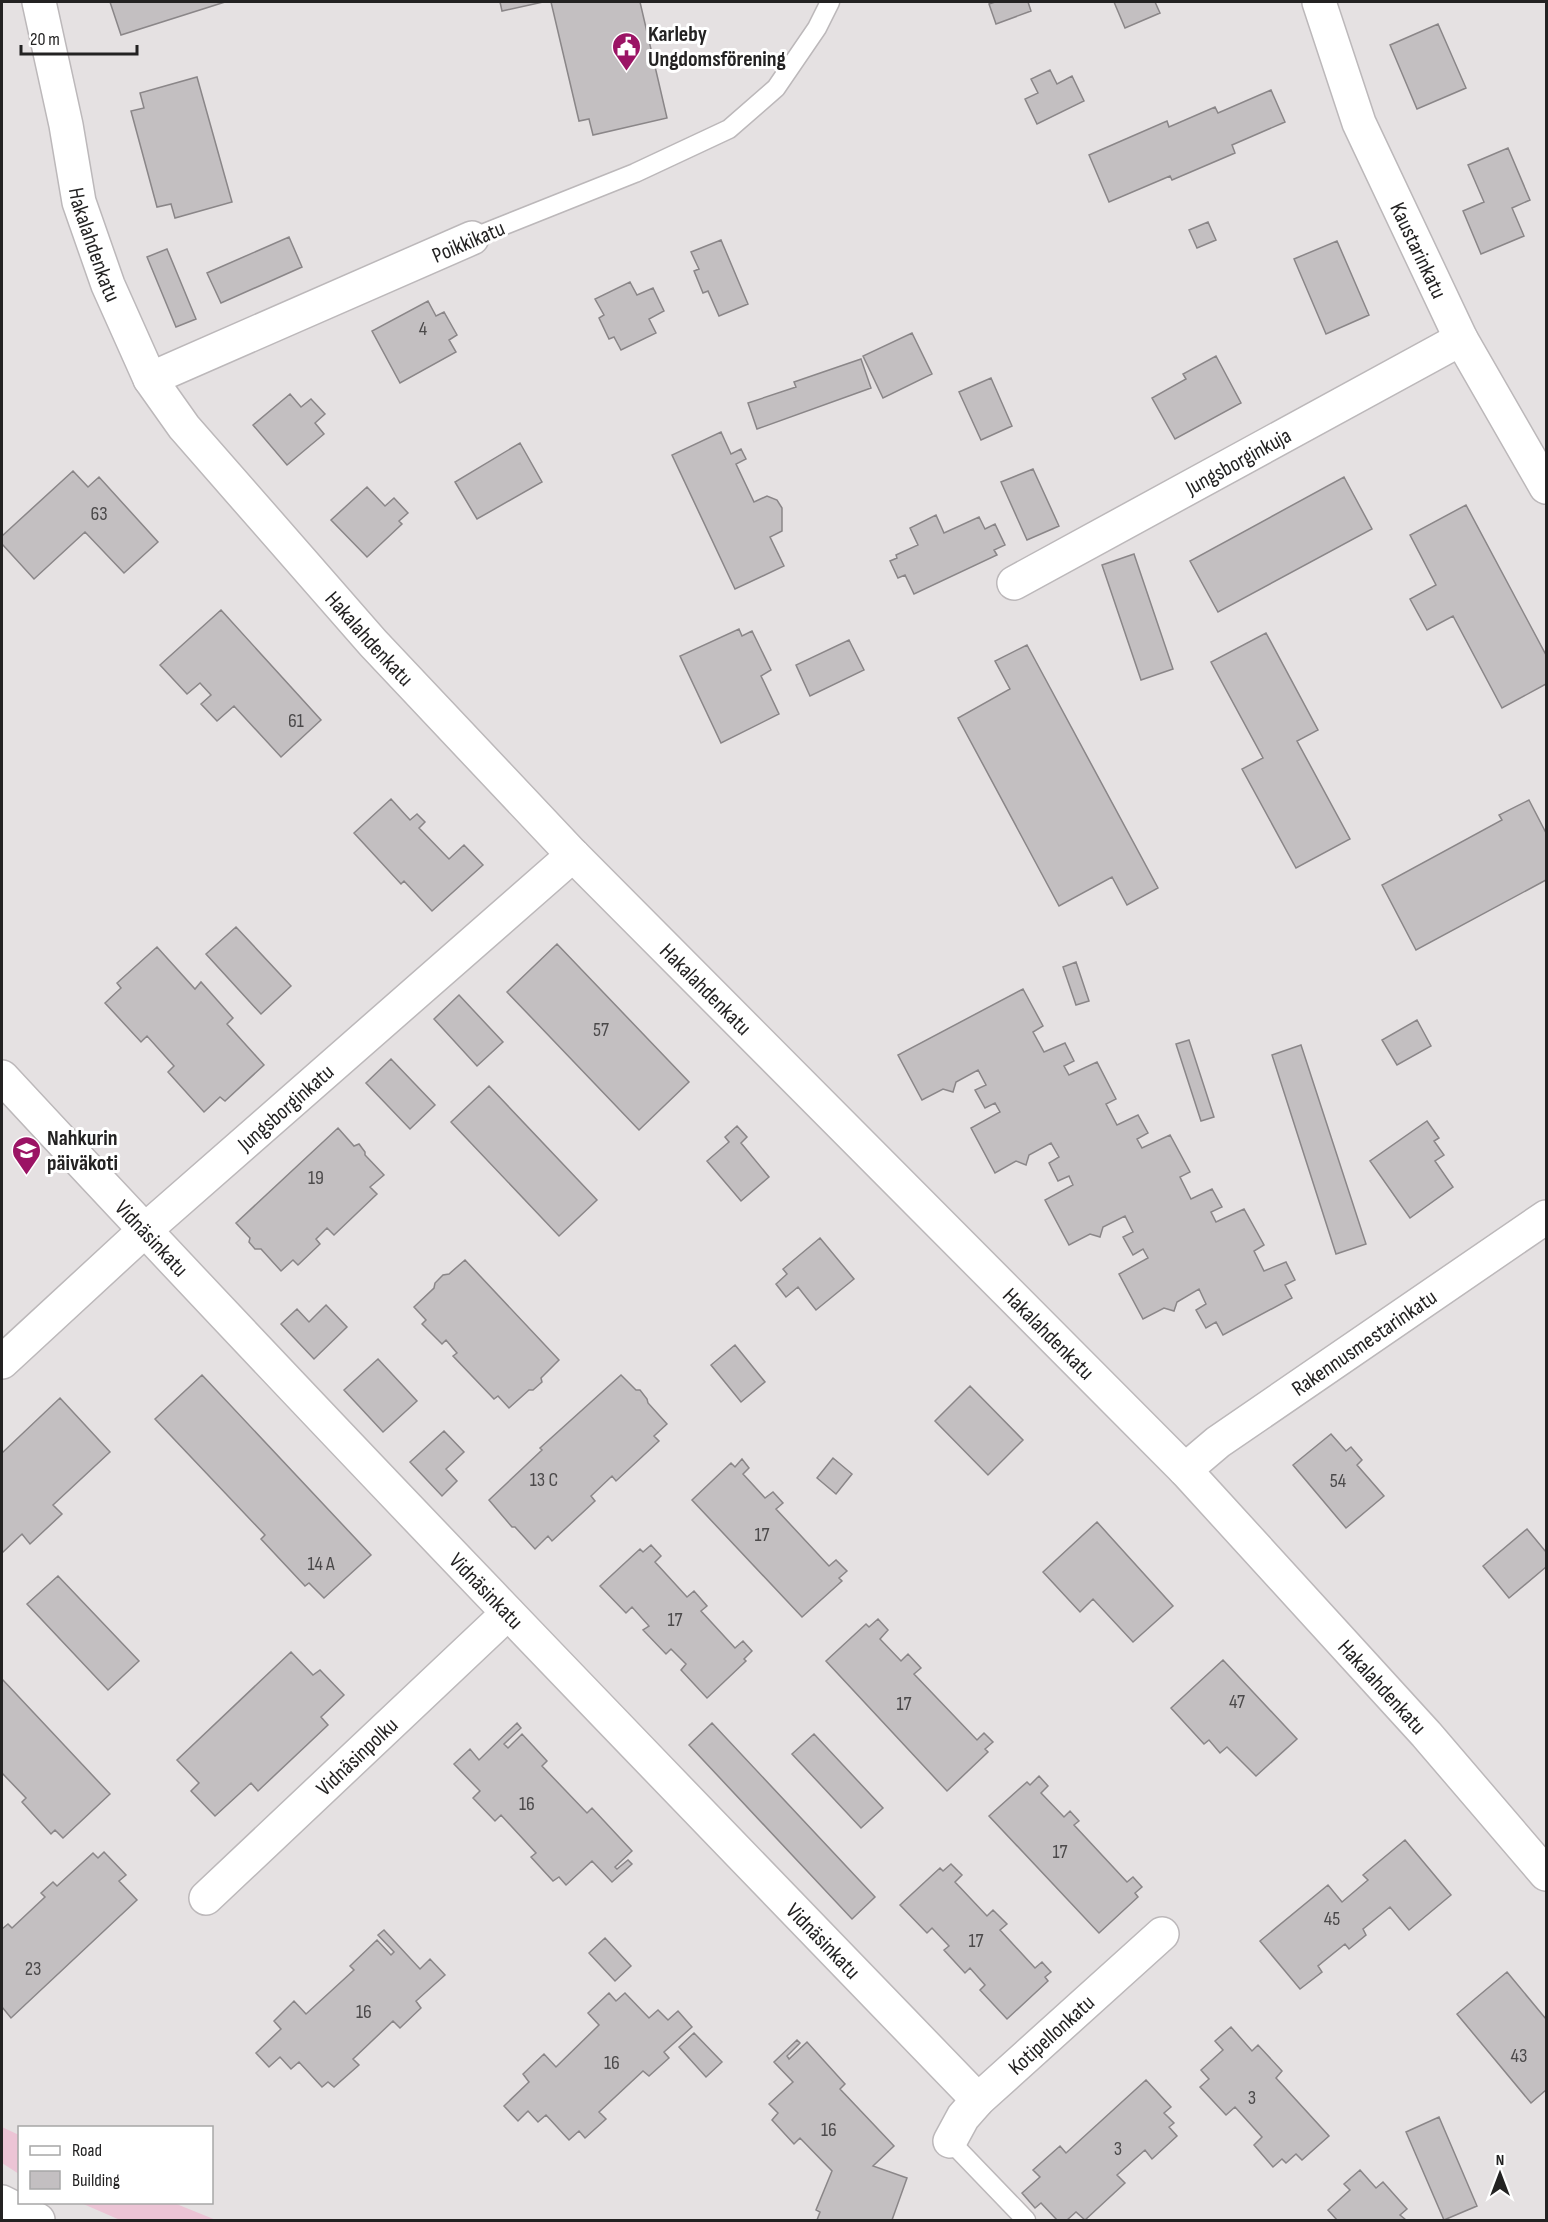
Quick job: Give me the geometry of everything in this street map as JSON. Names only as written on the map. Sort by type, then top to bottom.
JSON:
[{"type":"street","name":"Hakalahdenkatu","points":[[39,2],[66,125],[79,202],[108,285],[150,380],[184,427],[373,643],[573,855],[1185,1470],[1426,1734],[1546,1874]]},
{"type":"street","name":"Kaustarinkatu","points":[[1319,2],[1359,123],[1461,339],[1546,487]]},
{"type":"street","name":"Poikkikatu","points":[[150,380],[472,238]]},
{"type":"street","name":"Jungsborginkuja","points":[[1014,582],[1461,339]]},
{"type":"street","name":"Jungsborginkatu","points":[[2,1362],[144,1230],[573,855]]},
{"type":"street","name":"Vidnäsinkatu","points":[[2,1077],[508,1613],[978,2100]]},
{"type":"street","name":"Rakennusmestarinkatu","points":[[1185,1470],[1218,1442],[1546,1217]]},
{"type":"street","name":"Vidnäsinpolku","points":[[206,1898],[508,1613]]},
{"type":"street","name":"Kotipellonkatu","points":[[950,2141],[963,2117],[978,2100],[1162,1934]]},
{"type":"street","points":[[2,2202],[38,2220]]},
{"type":"lane","name":"Poikkikatu","points":[[472,238],[635,173],[729,129],[776,88],[817,28],[830,2]]},
{"type":"lane","points":[[950,2141],[1026,2220]]},
{"type":"shaded area","points":[[2,2127],[18,2135],[18,2173],[2,2163]]},
{"type":"shaded area","points":[[83,2204],[176,2204],[216,2220],[120,2220]]},
{"type":"building","points":[[110,2],[225,2],[121,35]]},
{"type":"building","points":[[500,2],[543,2],[502,11]]},
{"type":"building","points":[[551,2],[640,2],[667,118],[593,135],[589,119],[579,121]]},
{"type":"building","points":[[1028,2],[1031,11],[996,24],[989,4]]},
{"type":"building","points":[[1114,2],[1155,2],[1160,13],[1125,28]]},
{"type":"building","points":[[1438,24],[1466,88],[1417,109],[1390,45]]},
{"type":"building","points":[[1050,70],[1057,84],[1072,76],[1084,101],[1037,124],[1025,99],[1038,93],[1031,79]]},
{"type":"building","points":[[197,77],[232,202],[175,218],[171,204],[157,207],[131,111],[144,108],[140,93]]},
{"type":"building","points":[[1271,90],[1285,122],[1232,145],[1235,153],[1172,180],[1170,176],[1109,202],[1089,155],[1167,121],[1169,127],[1215,107],[1218,113]]},
{"type":"building","points":[[1508,148],[1530,200],[1512,208],[1524,236],[1481,254],[1463,211],[1484,202],[1468,165]]},
{"type":"building","points":[[1208,222],[1216,240],[1197,248],[1189,230]]},
{"type":"building","points":[[289,237],[302,267],[221,303],[207,273]]},
{"type":"building","points":[[721,240],[748,304],[719,316],[708,291],[703,293],[694,271],[699,269],[691,252]]},
{"type":"building","points":[[1337,241],[1369,315],[1326,334],[1294,259]]},
{"type":"building","points":[[167,249],[196,319],[176,327],[147,257]]},
{"type":"building","points":[[630,282],[637,295],[653,288],[664,311],[649,319],[656,333],[621,350],[614,337],[609,339],[599,318],[604,315],[595,299]]},
{"type":"building","points":[[428,301],[436,316],[444,312],[457,335],[449,340],[456,352],[400,383],[372,331]]},
{"type":"building","points":[[912,333],[932,374],[883,398],[863,356]]},
{"type":"building","points":[[1216,356],[1241,403],[1175,439],[1152,398],[1186,379],[1183,374]]},
{"type":"building","points":[[861,359],[871,388],[757,429],[748,403],[796,387],[794,382]]},
{"type":"building","points":[[991,378],[1012,426],[981,440],[959,392]]},
{"type":"building","points":[[290,394],[301,407],[311,399],[325,414],[315,423],[324,434],[287,465],[253,425]]},
{"type":"building","points":[[721,432],[731,454],[741,449],[746,459],[736,464],[754,502],[767,496],[777,500],[782,508],[782,531],[770,537],[784,566],[735,589],[672,455]]},
{"type":"building","points":[[520,443],[542,482],[477,519],[455,482]]},
{"type":"building","points":[[1033,469],[1059,526],[1027,540],[1001,482]]},
{"type":"building","points":[[73,471],[88,487],[99,477],[158,542],[124,573],[85,532],[34,579],[2,544],[2,536]]},
{"type":"building","points":[[1344,477],[1372,529],[1218,612],[1190,561]]},
{"type":"building","points":[[367,487],[385,506],[394,498],[408,513],[399,521],[402,524],[367,557],[331,520]]},
{"type":"building","points":[[1466,505],[1546,655],[1546,684],[1502,708],[1453,616],[1427,630],[1410,599],[1436,585],[1410,535]]},
{"type":"building","points":[[936,515],[944,533],[979,517],[985,529],[995,524],[1005,545],[994,550],[997,555],[914,594],[905,575],[898,578],[890,561],[897,558],[896,555],[918,545],[910,528]]},
{"type":"building","points":[[1134,554],[1173,669],[1141,680],[1102,565]]},
{"type":"building","points":[[221,610],[321,720],[281,757],[234,706],[217,721],[201,704],[211,695],[200,683],[187,694],[160,665]]},
{"type":"building","points":[[739,629],[742,636],[752,631],[771,670],[761,676],[779,714],[721,743],[680,656]]},
{"type":"building","points":[[1266,633],[1318,730],[1297,741],[1350,839],[1296,868],[1242,769],[1263,758],[1211,662]]},
{"type":"building","points":[[849,640],[864,670],[810,696],[796,665]]},
{"type":"building","points":[[1027,645],[1158,888],[1127,905],[1112,877],[1059,906],[958,718],[1010,689],[995,661]]},
{"type":"building","points":[[391,799],[410,820],[417,814],[425,822],[419,828],[449,859],[464,845],[483,865],[432,911],[404,881],[401,884],[354,833]]},
{"type":"building","points":[[1529,800],[1546,833],[1546,880],[1416,950],[1382,885],[1502,820],[1499,815]]},
{"type":"building","points":[[236,927],[291,986],[261,1014],[206,954]]},
{"type":"building","points":[[557,944],[689,1082],[639,1130],[507,992]]},
{"type":"building","points":[[157,947],[195,989],[201,982],[233,1018],[227,1024],[264,1065],[225,1101],[220,1097],[204,1112],[168,1072],[174,1066],[147,1036],[141,1042],[105,1003],[121,988],[117,983]]},
{"type":"building","points":[[1076,962],[1089,1001],[1076,1005],[1063,967]]},
{"type":"building","points":[[1023,989],[1043,1026],[1033,1032],[1044,1052],[1065,1043],[1074,1061],[1064,1066],[1069,1075],[1097,1062],[1116,1099],[1106,1104],[1117,1125],[1138,1115],[1148,1133],[1137,1139],[1142,1148],[1170,1135],[1190,1172],[1180,1177],[1191,1199],[1212,1189],[1222,1207],[1211,1212],[1216,1222],[1244,1209],[1264,1245],[1254,1251],[1264,1271],[1286,1262],[1295,1280],[1285,1285],[1292,1298],[1223,1335],[1216,1322],[1206,1328],[1196,1310],[1206,1304],[1199,1289],[1177,1302],[1174,1311],[1164,1308],[1143,1319],[1119,1274],[1148,1258],[1143,1249],[1133,1255],[1123,1237],[1133,1232],[1125,1216],[1103,1227],[1100,1237],[1090,1234],[1069,1245],[1045,1200],[1073,1185],[1069,1176],[1058,1181],[1049,1163],[1059,1157],[1051,1143],[1029,1155],[1026,1165],[1016,1161],[995,1173],[971,1128],[1000,1112],[995,1103],[985,1108],[975,1090],[986,1085],[978,1070],[956,1082],[953,1092],[943,1089],[922,1100],[898,1055]]},
{"type":"building","points":[[459,995],[503,1042],[477,1066],[434,1019]]},
{"type":"building","points":[[1417,1020],[1431,1046],[1397,1065],[1382,1040]]},
{"type":"building","points":[[1189,1040],[1214,1117],[1201,1121],[1176,1044]]},
{"type":"building","points":[[1301,1045],[1366,1244],[1336,1254],[1272,1055]]},
{"type":"building","points":[[391,1059],[435,1105],[410,1129],[366,1083]]},
{"type":"building","points":[[489,1086],[597,1200],[559,1236],[451,1122]]},
{"type":"building","points":[[1427,1121],[1439,1138],[1434,1141],[1444,1155],[1435,1161],[1453,1187],[1410,1218],[1370,1161]]},
{"type":"building","points":[[737,1126],[747,1137],[741,1143],[769,1177],[741,1201],[707,1161],[729,1142],[725,1137]]},
{"type":"building","points":[[338,1128],[354,1146],[359,1144],[365,1155],[384,1175],[370,1187],[377,1194],[334,1235],[327,1228],[316,1239],[320,1244],[298,1265],[293,1260],[281,1271],[261,1249],[255,1249],[249,1242],[250,1238],[236,1223]]},
{"type":"building","points":[[820,1238],[854,1279],[816,1310],[798,1287],[786,1297],[776,1284],[787,1274],[783,1269]]},
{"type":"building","points":[[465,1260],[559,1360],[541,1378],[542,1382],[509,1408],[498,1396],[494,1399],[453,1356],[457,1353],[446,1340],[442,1344],[422,1324],[426,1320],[414,1307],[434,1288],[435,1283],[443,1275],[449,1274]]},
{"type":"building","points":[[326,1305],[347,1327],[314,1359],[281,1324],[297,1309],[309,1322]]},
{"type":"building","points":[[735,1345],[765,1382],[741,1402],[711,1365]]},
{"type":"building","points":[[378,1359],[417,1401],[383,1432],[344,1390]]},
{"type":"building","points":[[202,1375],[371,1555],[324,1598],[309,1583],[305,1586],[261,1539],[265,1535],[155,1419]]},
{"type":"building","points":[[621,1375],[636,1390],[640,1390],[648,1403],[667,1424],[654,1436],[659,1441],[616,1481],[612,1476],[591,1496],[595,1501],[552,1541],[548,1536],[535,1549],[489,1500],[542,1450],[540,1448]]},
{"type":"building","points":[[970,1386],[1023,1440],[988,1475],[935,1421]]},
{"type":"building","points":[[60,1398],[110,1452],[53,1505],[62,1514],[30,1544],[22,1534],[2,1553],[2,1453]]},
{"type":"building","points":[[444,1431],[464,1452],[446,1469],[457,1481],[442,1496],[410,1462]]},
{"type":"building","points":[[1331,1434],[1346,1451],[1351,1447],[1362,1460],[1357,1465],[1384,1496],[1346,1528],[1293,1465]]},
{"type":"building","points":[[833,1458],[852,1474],[836,1494],[817,1478]]},
{"type":"building","points":[[742,1459],[749,1468],[743,1474],[765,1498],[773,1492],[783,1503],[776,1509],[829,1566],[836,1560],[847,1571],[839,1578],[842,1581],[802,1617],[692,1500],[731,1463],[735,1467]]},
{"type":"building","points":[[1097,1522],[1173,1606],[1133,1642],[1093,1599],[1080,1612],[1043,1572]]},
{"type":"building","points":[[1527,1529],[1546,1552],[1546,1567],[1509,1598],[1483,1566]]},
{"type":"building","points":[[651,1545],[661,1556],[655,1562],[687,1597],[694,1591],[707,1606],[701,1611],[735,1648],[743,1641],[752,1651],[744,1659],[746,1661],[707,1698],[681,1670],[686,1664],[671,1649],[666,1654],[643,1630],[649,1626],[632,1607],[626,1613],[600,1586],[640,1549],[643,1552]]},
{"type":"building","points":[[58,1576],[139,1661],[108,1690],[27,1604]]},
{"type":"building","points":[[878,1619],[888,1630],[880,1639],[901,1661],[908,1654],[921,1668],[914,1674],[977,1740],[984,1733],[993,1742],[985,1749],[988,1752],[947,1791],[826,1661],[866,1624],[869,1627]]},
{"type":"building","points":[[291,1652],[313,1675],[320,1670],[344,1695],[321,1717],[328,1725],[258,1791],[251,1783],[215,1816],[191,1791],[199,1783],[177,1760]]},
{"type":"building","points":[[1223,1660],[1297,1739],[1256,1776],[1227,1747],[1220,1753],[1209,1740],[1204,1744],[1171,1708]]},
{"type":"building","points":[[2,1679],[110,1794],[63,1838],[55,1830],[51,1834],[22,1802],[26,1798],[2,1773]]},
{"type":"building","points":[[517,1723],[521,1728],[504,1744],[508,1748],[522,1734],[547,1761],[542,1766],[587,1813],[592,1808],[632,1851],[615,1867],[617,1869],[628,1860],[632,1864],[612,1882],[592,1861],[566,1885],[559,1877],[553,1881],[531,1857],[536,1853],[501,1815],[495,1821],[473,1798],[480,1791],[454,1764],[470,1749],[479,1760]]},
{"type":"building","points":[[712,1723],[875,1897],[852,1919],[689,1745]]},
{"type":"building","points":[[814,1734],[883,1808],[861,1828],[792,1754]]},
{"type":"building","points":[[1039,1776],[1048,1786],[1041,1793],[1064,1817],[1070,1811],[1079,1821],[1074,1825],[1127,1882],[1133,1877],[1142,1887],[1135,1893],[1138,1897],[1099,1933],[989,1816],[1027,1782],[1030,1785]]},
{"type":"building","points":[[1405,1840],[1451,1895],[1409,1930],[1390,1907],[1363,1929],[1366,1935],[1349,1949],[1345,1944],[1318,1966],[1322,1972],[1300,1989],[1260,1941],[1328,1885],[1342,1902],[1368,1880],[1363,1875]]},
{"type":"building","points":[[104,1852],[126,1875],[119,1881],[137,1900],[11,2018],[2,2007],[2,1929],[8,1924],[12,1928],[45,1897],[41,1893],[53,1882],[57,1886],[93,1853],[98,1858]]},
{"type":"building","points":[[951,1864],[962,1875],[955,1882],[987,1916],[993,1910],[1007,1924],[1000,1930],[1035,1968],[1042,1962],[1051,1972],[1045,1977],[1048,1981],[1007,2019],[980,1990],[985,1985],[970,1968],[965,1973],[944,1950],[949,1946],[932,1928],[927,1933],[900,1905],[940,1868],[943,1871]]},
{"type":"building","points":[[384,1930],[420,1969],[430,1959],[445,1975],[416,2001],[421,2008],[400,2028],[393,2021],[353,2059],[359,2065],[334,2087],[328,2082],[322,2087],[299,2062],[291,2069],[280,2057],[269,2067],[256,2053],[281,2029],[274,2021],[294,2001],[306,2014],[354,1970],[350,1966],[377,1940],[391,1955],[394,1952],[378,1935]]},
{"type":"building","points":[[605,1938],[631,1966],[615,1981],[589,1953]]},
{"type":"building","points":[[1507,1972],[1546,2019],[1546,2090],[1531,2103],[1457,2014]]},
{"type":"building","points":[[609,1993],[616,2001],[625,1993],[649,2018],[658,2010],[668,2020],[678,2011],[692,2027],[664,2052],[669,2058],[649,2076],[643,2071],[599,2112],[606,2119],[585,2138],[579,2131],[569,2140],[546,2115],[538,2122],[528,2111],[518,2121],[504,2106],[529,2082],[523,2074],[544,2054],[556,2067],[599,2025],[588,2013]]},
{"type":"building","points":[[1231,2027],[1252,2051],[1258,2045],[1282,2071],[1276,2078],[1329,2136],[1302,2160],[1296,2154],[1286,2163],[1282,2159],[1273,2167],[1254,2145],[1262,2137],[1235,2107],[1226,2115],[1200,2087],[1209,2079],[1201,2070],[1223,2050],[1215,2041]]},
{"type":"building","points":[[694,2033],[722,2062],[706,2077],[679,2047]]},
{"type":"building","points":[[797,2040],[800,2043],[787,2056],[789,2059],[807,2042],[845,2084],[840,2089],[894,2146],[873,2166],[907,2178],[892,2220],[817,2220],[820,2212],[816,2210],[832,2171],[800,2138],[794,2144],[772,2120],[778,2113],[769,2104],[793,2082],[774,2062]]},
{"type":"building","points":[[1146,2080],[1171,2107],[1164,2113],[1174,2123],[1169,2127],[1177,2136],[1152,2159],[1145,2150],[1117,2175],[1125,2183],[1085,2220],[1076,2212],[1067,2220],[1057,2220],[1041,2203],[1035,2208],[1022,2193],[1040,2177],[1033,2170],[1060,2146],[1066,2153]]},
{"type":"building","points":[[1439,2117],[1477,2206],[1444,2220],[1406,2132]]},
{"type":"building","points":[[1360,2170],[1376,2188],[1383,2182],[1407,2209],[1400,2215],[1406,2220],[1337,2220],[1328,2210],[1350,2190],[1344,2184]]},
{"type":"place","name":"Karleby Ungdomsförening","points":[[627,72]]},
{"type":"place","name":"Nahkurin päiväkoti","points":[[26,1176]]}]
